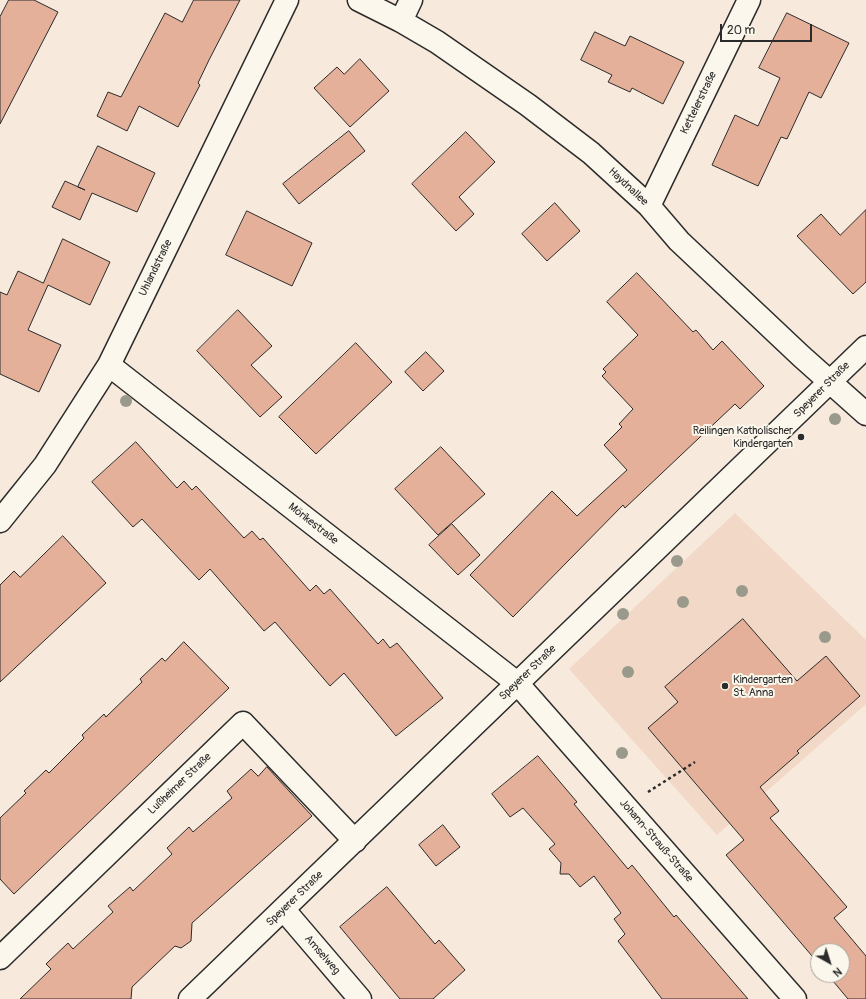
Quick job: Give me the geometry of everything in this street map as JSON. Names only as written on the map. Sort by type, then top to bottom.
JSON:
[{"type":"street","name":"Uhlandstraße","points":[[0,521],[45,465],[109,365],[287,0]]},
{"type":"street","name":"Haydnallee","points":[[359,0],[401,21],[469,63],[591,153],[649,206],[679,241],[866,414]]},
{"type":"street","points":[[401,21],[411,0]]},
{"type":"street","name":"Kettelerstraße","points":[[649,206],[749,0]]},
{"type":"street","name":"Speyerer Straße","points":[[190,999],[866,347]]},
{"type":"street","name":"Mörikestraße","points":[[109,365],[517,683]]},
{"type":"street","name":"Johann-Strauß-Straße","points":[[517,683],[795,999]]},
{"type":"street","name":"Lußheimer Straße","points":[[0,958],[243,723],[355,841]]},
{"type":"street","name":"Amselweg","points":[[284,910],[360,999]]},
{"type":"path","points":[[626,806],[695,762]]},
{"type":"shaded area","name":"Kindergarten St. Anna","points":[[735,513],[866,640],[866,704],[717,835],[569,669]]},
{"type":"building","points":[[9,0],[34,0],[58,12],[0,124],[0,17]]},
{"type":"building","points":[[194,0],[240,0],[209,60],[198,83],[200,85],[178,127],[139,106],[127,131],[97,116],[108,92],[121,97],[165,13],[182,22]]},
{"type":"building","points":[[787,13],[849,43],[821,98],[809,92],[787,139],[781,137],[758,186],[712,165],[735,115],[758,126],[780,78],[759,68]]},
{"type":"building","points":[[595,32],[625,46],[630,36],[684,62],[663,104],[632,88],[630,92],[608,82],[612,75],[581,60]]},
{"type":"building","points":[[360,59],[389,91],[350,127],[314,88],[337,67],[344,74]]},
{"type":"building","points":[[349,131],[365,151],[299,204],[283,184]]},
{"type":"building","points":[[466,132],[495,162],[459,197],[474,214],[456,231],[412,184]]},
{"type":"building","points":[[98,146],[155,173],[137,212],[92,193],[80,220],[52,207],[65,181],[78,187]]},
{"type":"building","points":[[555,203],[580,231],[547,261],[522,234]]},
{"type":"building","points":[[866,210],[866,282],[853,294],[797,236],[821,214],[840,235]]},
{"type":"building","points":[[247,211],[312,243],[292,286],[226,255]]},
{"type":"building","points":[[63,239],[110,262],[90,305],[48,285],[28,330],[61,345],[39,392],[0,374],[0,292],[7,295],[18,271],[43,283]]},
{"type":"building","points":[[637,273],[693,332],[696,330],[713,350],[722,341],[764,386],[740,409],[735,404],[625,508],[623,505],[513,617],[470,575],[552,491],[577,516],[627,470],[604,445],[622,427],[619,424],[633,409],[602,376],[606,372],[603,369],[638,335],[607,302]]},
{"type":"building","points":[[238,310],[272,346],[251,365],[282,397],[260,417],[197,351]]},
{"type":"building","points":[[356,343],[392,382],[316,454],[279,417]]},
{"type":"building","points":[[426,352],[444,371],[423,391],[405,372]]},
{"type":"building","points":[[136,442],[177,488],[184,481],[192,490],[196,486],[244,538],[252,531],[260,540],[263,538],[310,591],[316,585],[324,594],[330,589],[378,644],[383,639],[390,648],[397,643],[443,698],[396,736],[344,673],[330,686],[275,622],[264,631],[210,569],[199,580],[142,519],[133,527],[92,482]]},
{"type":"building","points":[[441,447],[485,494],[438,535],[395,489]]},
{"type":"building","points":[[452,524],[480,555],[458,575],[429,545]]},
{"type":"building","points":[[63,536],[106,583],[0,682],[0,585],[14,571],[20,577]]},
{"type":"building","points":[[743,619],[797,681],[826,656],[860,696],[797,751],[799,753],[760,787],[779,811],[770,818],[847,907],[834,918],[866,956],[866,999],[848,999],[835,983],[850,983],[850,943],[810,943],[810,954],[726,855],[744,840],[648,728],[678,702],[665,687]]},
{"type":"building","points":[[184,642],[229,688],[14,894],[0,879],[0,818],[26,793],[24,791],[46,770],[49,773],[84,738],[82,735],[104,714],[106,717],[142,682],[140,679],[162,658],[165,661]]},
{"type":"building","points":[[538,756],[577,802],[574,804],[628,869],[632,865],[674,917],[676,915],[748,999],[662,999],[618,941],[625,934],[614,919],[621,913],[594,876],[580,887],[569,874],[560,874],[561,863],[549,849],[555,844],[523,808],[510,817],[492,794]]},
{"type":"building","points":[[267,767],[312,816],[192,923],[191,941],[181,948],[175,946],[132,987],[131,999],[20,999],[51,969],[46,964],[68,943],[73,949],[113,912],[108,906],[130,887],[133,891],[172,854],[167,848],[189,827],[193,832],[232,798],[227,791],[251,769],[258,776]]},
{"type":"building","points":[[443,825],[460,847],[436,866],[419,845]]},
{"type":"building","points":[[387,887],[435,944],[439,940],[465,970],[433,999],[400,999],[340,927]]},
{"type":"place","name":"Reilingen Katholischer Kindergarten","points":[[801,437]]},
{"type":"place","name":"Kindergarten St. Anna","points":[[725,686]]}]
